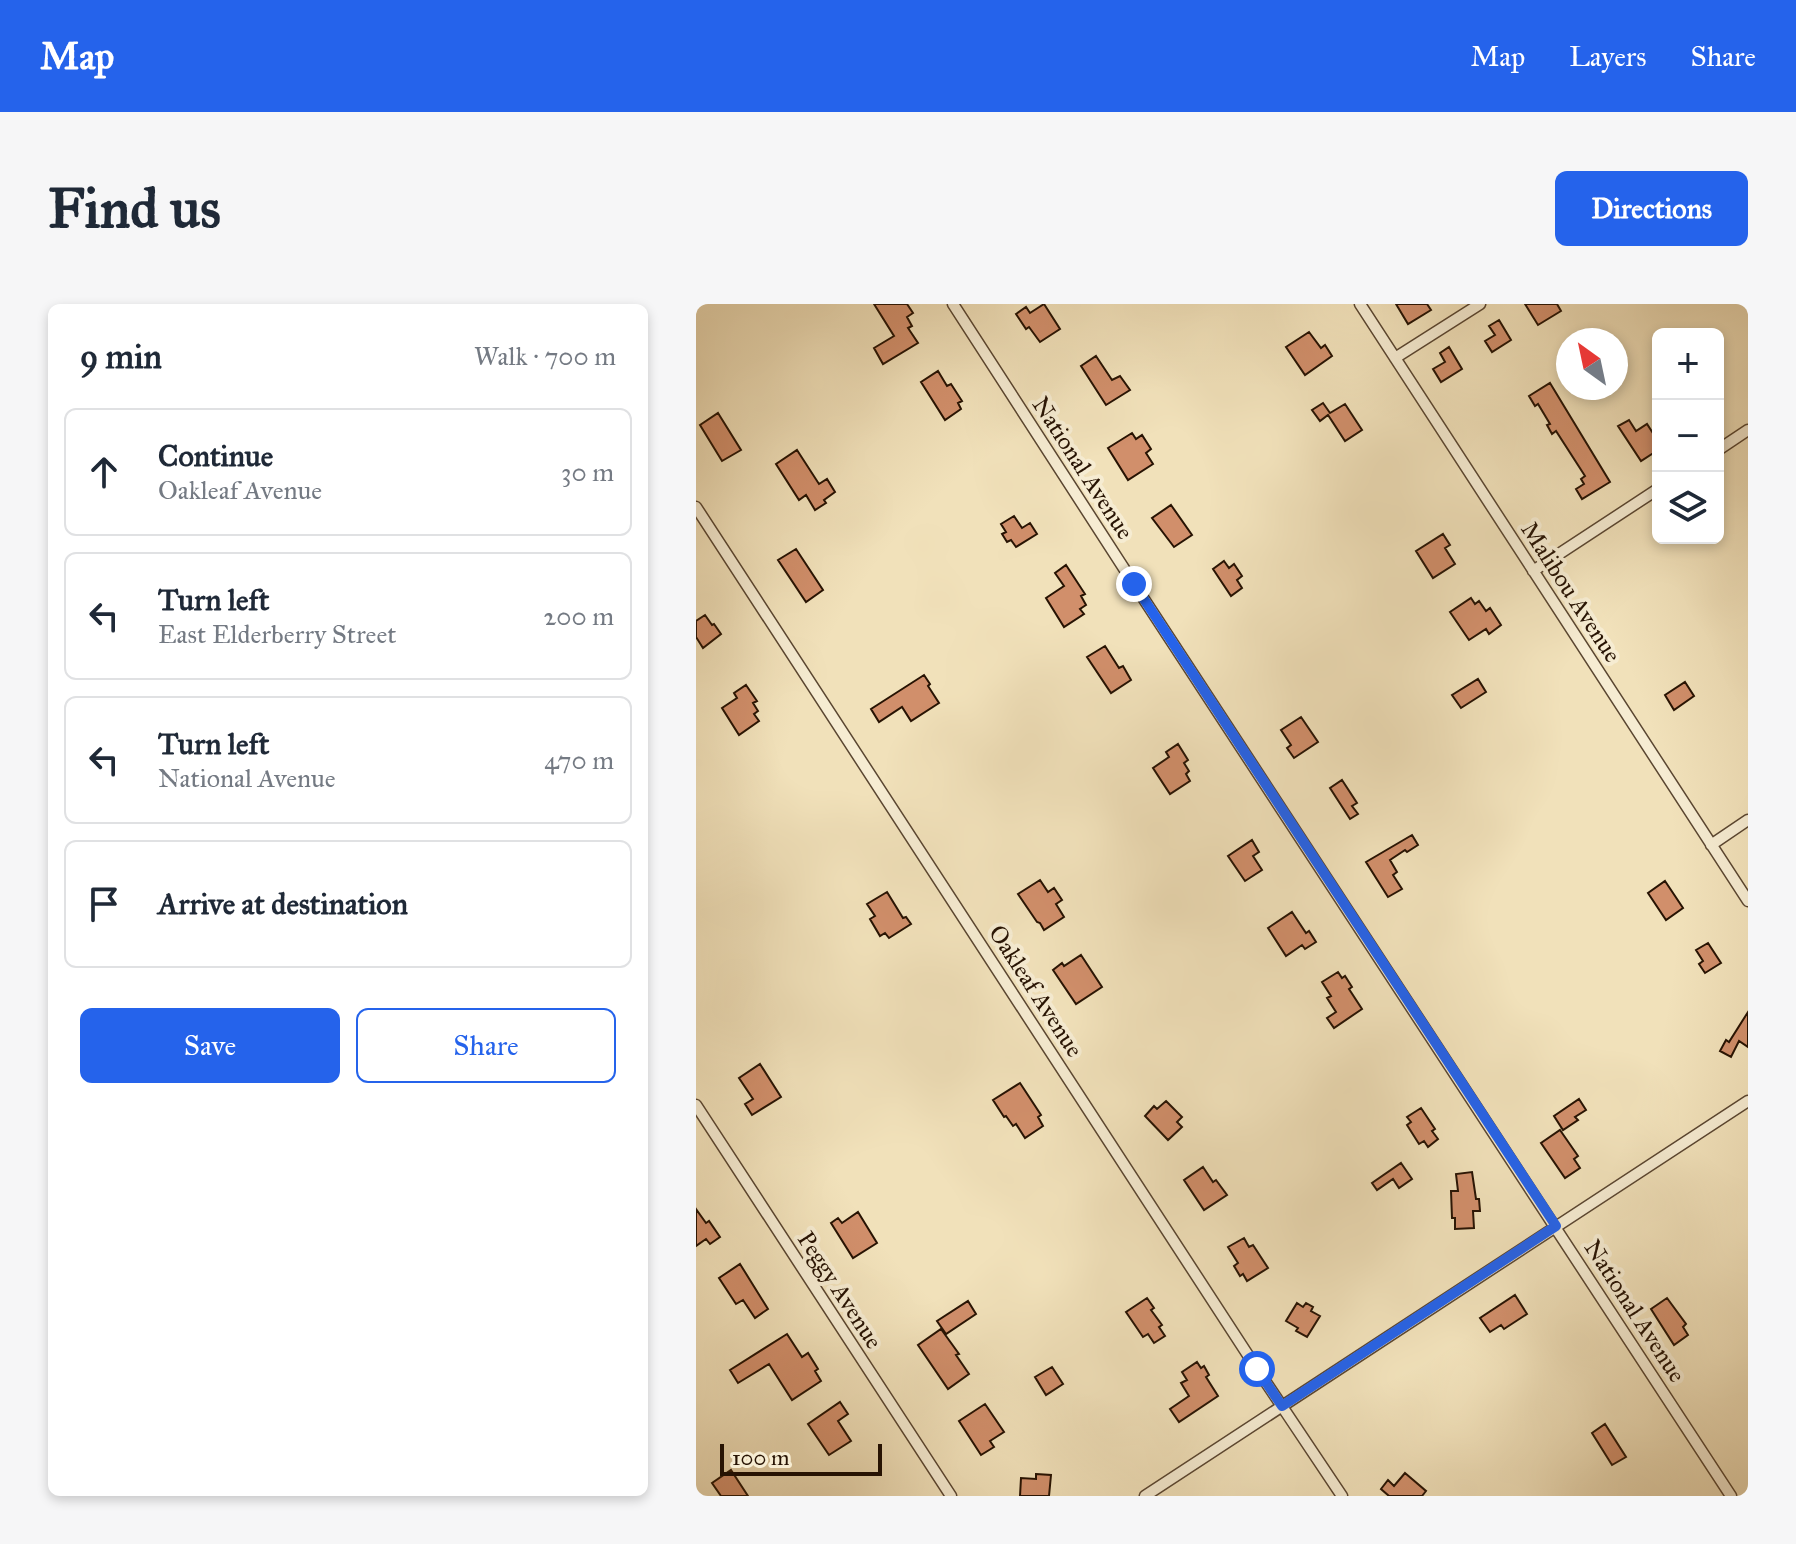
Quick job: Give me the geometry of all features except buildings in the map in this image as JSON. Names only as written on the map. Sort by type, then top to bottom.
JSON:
[{"type":"street","name":"National Avenue","points":[[953,304],[1731,1496]]},
{"type":"street","name":"Malibou Avenue","points":[[1360,304],[1748,901]]},
{"type":"street","points":[[1395,358],[1461,309],[1480,304]]},
{"type":"street","points":[[1724,446],[1748,430]]},
{"type":"street","points":[[1533,571],[1652,493]]},
{"type":"street","name":"Oakleaf Avenue","points":[[696,507],[1342,1496]]},
{"type":"street","points":[[1711,845],[1748,820]]},
{"type":"street","points":[[1145,1496],[1748,1101]]},
{"type":"street","name":"Peggy Avenue","points":[[696,1105],[951,1496]]},
{"type":"route","points":[[1134,584],[1556,1226],[1282,1406],[1257,1369]]}]
